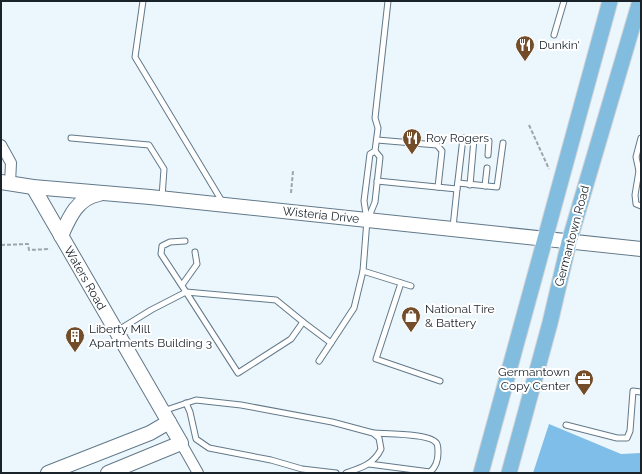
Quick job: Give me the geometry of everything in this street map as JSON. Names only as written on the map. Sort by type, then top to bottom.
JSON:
[{"type":"main road","points":[[482,473],[610,1]]},
{"type":"main road","name":"Germantown Road","points":[[509,473],[550,323],[569,242],[640,1]]},
{"type":"street","points":[[1,145],[11,163],[5,183]]},
{"type":"street","name":"Wisteria Drive","points":[[5,183],[33,187],[162,198],[641,249]]},
{"type":"street","name":"Waters Road","points":[[33,187],[198,473]]},
{"type":"street","points":[[61,236],[75,207],[94,194],[101,193]]},
{"type":"street","points":[[48,473],[150,433],[165,417]]},
{"type":"street","points":[[108,473],[181,443]]},
{"type":"lane","points":[[142,1],[135,57],[224,205]]},
{"type":"lane","points":[[319,361],[354,308],[363,271],[367,220],[364,200],[366,178],[370,154],[375,151],[377,140],[378,128],[375,118],[388,1]]},
{"type":"lane","points":[[554,35],[564,1]]},
{"type":"lane","points":[[71,138],[149,145],[164,168],[162,198]]},
{"type":"lane","points":[[453,230],[463,138]]},
{"type":"lane","points":[[641,138],[636,157],[640,171],[635,195],[636,204],[641,206]]},
{"type":"lane","points":[[470,185],[474,139]]},
{"type":"lane","points":[[377,140],[437,146],[442,151],[438,187]]},
{"type":"lane","points":[[488,155],[490,141]]},
{"type":"lane","points":[[377,181],[438,187],[470,185],[497,187],[503,143]]},
{"type":"lane","points":[[367,220],[375,202],[380,157],[375,151]]},
{"type":"lane","points":[[485,186],[487,168]]},
{"type":"lane","points":[[185,241],[170,242],[162,246],[160,254],[182,285],[238,373],[291,339],[303,322]]},
{"type":"lane","points":[[182,285],[197,264],[195,252]]},
{"type":"lane","points":[[363,271],[411,286]]},
{"type":"lane","points":[[401,283],[376,359],[440,381]]},
{"type":"lane","points":[[116,332],[151,310],[186,292],[276,300],[331,343]]},
{"type":"lane","points":[[566,424],[617,438],[626,438],[630,431],[633,391],[641,392]]},
{"type":"lane","points":[[165,417],[186,403],[196,400],[241,405],[332,422],[373,433],[422,436],[434,439],[438,444],[438,460],[434,469],[430,472],[369,464]]},
{"type":"lane","points":[[186,403],[190,412],[196,439],[208,448],[271,460],[302,469],[336,473]]},
{"type":"lane","points":[[346,473],[369,464],[377,458],[381,449],[379,438],[373,433]]},
{"type":"path","points":[[529,125],[549,169]]},
{"type":"path","points":[[291,193],[293,171]]},
{"type":"path","points":[[1,245],[28,244],[30,250],[50,249]]},
{"type":"shaded area","points":[[549,424],[621,454],[641,453],[641,473],[533,473]]},
{"type":"place","name":"Dunkin'","points":[[525,62]]},
{"type":"place","name":"Roy Rogers","points":[[412,155]]},
{"type":"place","name":"National Tire & Battery","points":[[411,333]]},
{"type":"place","name":"Liberty Mill Apartments Building 3","points":[[75,353]]},
{"type":"place","name":"Germantown Copy Center","points":[[584,396]]}]
